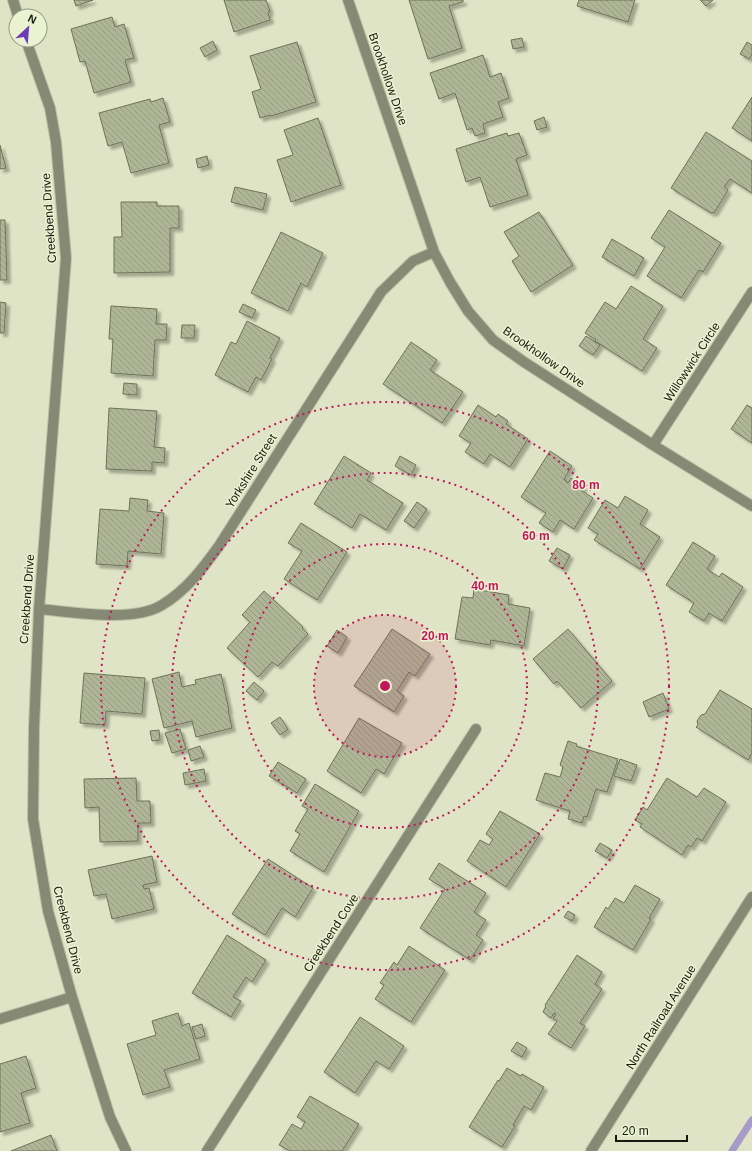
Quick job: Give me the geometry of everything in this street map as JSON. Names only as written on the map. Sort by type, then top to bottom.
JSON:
[{"type":"street","name":"Brookhollow Drive","points":[[348,0],[434,252],[468,311],[494,340],[524,362],[653,446],[752,506]]},
{"type":"street","name":"Creekbend Drive","points":[[29,48],[50,108],[56,142],[66,258],[39,609],[34,728],[33,820],[48,911],[72,997],[110,1117],[126,1151]]},
{"type":"street","name":"Yorkshire Street","points":[[39,609],[104,615],[142,612],[162,605],[181,591],[197,576],[219,546],[381,292],[413,261],[434,252]]},
{"type":"street","name":"Willowwick Circle","points":[[653,446],[752,292]]},
{"type":"street","name":"Creekbend Cove","points":[[207,1151],[476,729]]},
{"type":"street","name":"North Railroad Avenue","points":[[591,1151],[752,897]]},
{"type":"street","points":[[0,1019],[72,997]]},
{"type":"building","points":[[74,0],[93,0],[76,6]]},
{"type":"building","points":[[224,0],[266,0],[270,11],[268,12],[270,20],[234,32]]},
{"type":"building","points":[[409,0],[463,0],[463,2],[449,6],[462,48],[428,59]]},
{"type":"building","points":[[579,0],[635,0],[628,22],[577,6]]},
{"type":"building","points":[[700,0],[713,0],[706,6]]},
{"type":"building","points":[[112,17],[115,27],[124,24],[134,58],[125,60],[131,82],[94,93],[85,61],[80,62],[71,29]]},
{"type":"building","points":[[522,38],[524,47],[513,49],[511,40]]},
{"type":"building","points":[[213,41],[217,50],[205,57],[200,48]]},
{"type":"building","points":[[297,42],[316,102],[260,118],[252,92],[261,89],[250,56]]},
{"type":"building","points":[[747,42],[752,45],[752,54],[749,59],[740,54]]},
{"type":"building","points":[[483,55],[490,77],[501,73],[509,98],[498,102],[503,117],[483,124],[485,133],[475,136],[472,128],[467,130],[455,93],[439,99],[430,73]]},
{"type":"building","points":[[752,97],[752,141],[732,128]]},
{"type":"building","points":[[163,98],[170,122],[159,125],[169,163],[131,173],[122,142],[108,146],[99,113],[150,99],[151,102]]},
{"type":"building","points":[[544,117],[547,127],[537,130],[534,121]]},
{"type":"building","points":[[318,118],[341,185],[291,202],[277,160],[293,155],[284,130]]},
{"type":"building","points":[[706,132],[752,161],[752,193],[730,179],[724,187],[728,190],[714,213],[711,213],[671,188]]},
{"type":"building","points":[[507,133],[508,136],[519,133],[527,155],[516,159],[528,195],[490,207],[480,177],[466,182],[456,149]]},
{"type":"building","points":[[0,145],[6,168],[0,169]]},
{"type":"building","points":[[207,156],[209,165],[198,168],[196,159]]},
{"type":"building","points":[[235,187],[267,194],[263,210],[231,202]]},
{"type":"building","points":[[121,202],[157,202],[157,206],[179,206],[179,228],[170,228],[170,272],[114,273],[114,237],[122,237]]},
{"type":"building","points":[[669,210],[721,243],[703,272],[699,270],[681,298],[647,276],[665,247],[651,238]]},
{"type":"building","points":[[539,212],[573,265],[531,292],[512,261],[519,256],[504,232]]},
{"type":"building","points":[[0,220],[5,220],[7,280],[0,280]]},
{"type":"building","points":[[281,232],[323,253],[307,287],[301,283],[288,311],[251,293]]},
{"type":"building","points":[[612,239],[644,258],[634,276],[602,257]]},
{"type":"building","points":[[631,286],[663,306],[643,339],[657,348],[642,371],[585,333],[605,302],[616,309]]},
{"type":"building","points":[[0,302],[6,303],[4,333],[0,333]]},
{"type":"building","points":[[243,304],[256,310],[252,318],[239,312]]},
{"type":"building","points":[[111,306],[157,309],[156,324],[167,324],[166,340],[155,340],[153,376],[111,373],[113,339],[109,339]]},
{"type":"building","points":[[247,321],[280,338],[270,358],[272,359],[261,380],[256,377],[248,392],[215,375],[231,342],[236,344]]},
{"type":"building","points":[[182,325],[195,325],[194,338],[181,338]]},
{"type":"building","points":[[586,336],[600,345],[593,355],[579,346]]},
{"type":"building","points":[[411,342],[437,360],[430,370],[463,392],[442,423],[383,384]]},
{"type":"building","points":[[124,383],[137,384],[137,395],[123,394]]},
{"type":"building","points":[[478,405],[496,417],[498,414],[508,421],[506,424],[528,439],[510,467],[490,454],[484,464],[465,452],[471,443],[459,436]]},
{"type":"building","points":[[747,405],[752,408],[752,443],[731,429]]},
{"type":"building","points":[[109,408],[157,411],[154,447],[165,448],[164,463],[152,462],[152,471],[106,469]]},
{"type":"building","points":[[550,451],[572,466],[564,479],[568,483],[571,478],[584,487],[581,490],[593,498],[574,529],[560,520],[553,532],[539,523],[546,513],[521,497]]},
{"type":"building","points":[[344,456],[371,473],[367,480],[403,503],[386,530],[360,514],[352,528],[314,504]]},
{"type":"building","points":[[400,456],[416,465],[411,475],[395,466]]},
{"type":"building","points":[[625,496],[648,510],[640,524],[660,537],[640,569],[594,540],[598,534],[588,528],[605,500],[618,508]]},
{"type":"building","points":[[130,498],[148,500],[147,511],[164,513],[161,554],[128,551],[127,566],[96,564],[100,509],[129,511]]},
{"type":"building","points":[[417,502],[427,509],[414,528],[404,521]]},
{"type":"building","points":[[301,523],[347,552],[317,600],[284,579],[302,551],[288,543]]},
{"type":"building","points":[[693,542],[715,556],[707,569],[719,577],[722,573],[743,587],[722,621],[709,613],[704,621],[689,612],[694,603],[666,585]]},
{"type":"building","points":[[557,548],[570,555],[563,569],[549,561]]},
{"type":"building","points":[[474,589],[509,595],[508,604],[530,608],[524,646],[491,640],[490,645],[455,639],[462,597],[473,598]]},
{"type":"building","points":[[264,591],[303,627],[302,628],[308,634],[278,666],[272,662],[258,677],[227,648],[250,622],[242,615]]},
{"type":"building","points":[[392,629],[430,654],[415,676],[409,672],[397,691],[404,696],[394,712],[354,686]]},
{"type":"building","points":[[568,629],[612,681],[581,708],[557,681],[554,684],[533,659]]},
{"type":"building","points":[[337,630],[347,637],[338,653],[327,646]]},
{"type":"building","points":[[179,672],[182,687],[196,684],[195,680],[221,674],[232,728],[196,737],[192,721],[164,728],[152,679]]},
{"type":"building","points":[[84,673],[145,678],[142,714],[106,711],[105,725],[80,723]]},
{"type":"building","points":[[254,682],[264,691],[257,700],[246,691]]},
{"type":"building","points":[[720,690],[752,709],[752,753],[748,760],[696,727],[698,725],[697,721],[701,715],[705,714]]},
{"type":"building","points":[[663,693],[669,709],[649,717],[643,702]]},
{"type":"building","points":[[280,717],[288,729],[280,735],[271,723]]},
{"type":"building","points":[[359,718],[402,743],[384,774],[376,769],[361,793],[327,771]]},
{"type":"building","points":[[180,729],[186,749],[172,753],[165,733]]},
{"type":"building","points":[[159,730],[160,740],[152,741],[150,731]]},
{"type":"building","points":[[568,741],[577,744],[576,746],[618,759],[607,792],[596,789],[587,817],[584,816],[582,823],[568,819],[570,811],[536,800],[545,773],[560,777],[563,767],[560,765]]},
{"type":"building","points":[[200,746],[204,757],[191,761],[188,750]]},
{"type":"building","points":[[620,759],[637,765],[631,781],[614,776]]},
{"type":"building","points":[[278,762],[306,779],[297,793],[269,776]]},
{"type":"building","points":[[204,769],[206,781],[185,785],[183,773]]},
{"type":"building","points":[[136,778],[137,801],[150,801],[151,823],[138,823],[138,841],[100,842],[99,807],[85,808],[84,779]]},
{"type":"building","points":[[667,778],[697,797],[704,788],[726,802],[702,841],[697,838],[691,847],[688,845],[682,855],[640,827],[642,824],[635,820],[643,807],[647,810]]},
{"type":"building","points":[[315,784],[359,811],[324,872],[290,851],[300,834],[295,831],[308,809],[302,806]]},
{"type":"building","points":[[500,811],[540,834],[506,887],[467,861],[480,840],[489,845],[493,839],[486,834]]},
{"type":"building","points":[[600,843],[612,850],[607,858],[595,851]]},
{"type":"building","points":[[152,856],[157,882],[143,885],[144,889],[149,888],[154,909],[112,919],[106,894],[94,896],[88,870]]},
{"type":"building","points":[[268,859],[313,888],[295,917],[282,908],[265,935],[232,914]]},
{"type":"building","points":[[439,863],[486,893],[474,912],[486,920],[476,935],[483,940],[470,960],[420,928],[445,889],[429,879]]},
{"type":"building","points":[[635,885],[660,899],[649,918],[651,919],[633,950],[594,927],[606,907],[608,909],[615,898],[624,903]]},
{"type":"building","points":[[568,911],[575,915],[572,921],[564,917]]},
{"type":"building","points":[[227,935],[266,960],[252,982],[246,977],[233,997],[241,1001],[231,1017],[192,993]]},
{"type":"building","points":[[409,946],[445,970],[411,1022],[375,999],[384,985],[380,983],[394,962],[397,965]]},
{"type":"building","points":[[577,955],[602,972],[595,984],[602,989],[580,1023],[585,1026],[571,1048],[548,1034],[557,1021],[553,1019],[556,1014],[554,1013],[551,1018],[543,1012],[546,1006],[545,1005]]},
{"type":"building","points":[[178,1013],[182,1026],[189,1023],[200,1059],[164,1070],[170,1087],[143,1095],[127,1044],[156,1035],[152,1021]]},
{"type":"building","points":[[360,1017],[404,1046],[389,1069],[376,1061],[355,1093],[324,1072]]},
{"type":"building","points":[[202,1024],[205,1036],[196,1039],[192,1027]]},
{"type":"building","points":[[517,1042],[527,1048],[522,1057],[511,1051]]},
{"type":"building","points":[[26,1056],[36,1088],[21,1093],[30,1123],[0,1132],[0,1064]]},
{"type":"building","points":[[507,1068],[521,1076],[522,1074],[544,1087],[531,1110],[524,1106],[513,1125],[515,1126],[502,1147],[469,1127]]},
{"type":"building","points":[[310,1096],[359,1124],[342,1151],[290,1151],[279,1145],[292,1124],[301,1129],[305,1122],[297,1117]]},
{"type":"building","points":[[51,1135],[57,1151],[11,1151]]},
{"type":"waterway","points":[[732,1151],[752,1120]]}]
